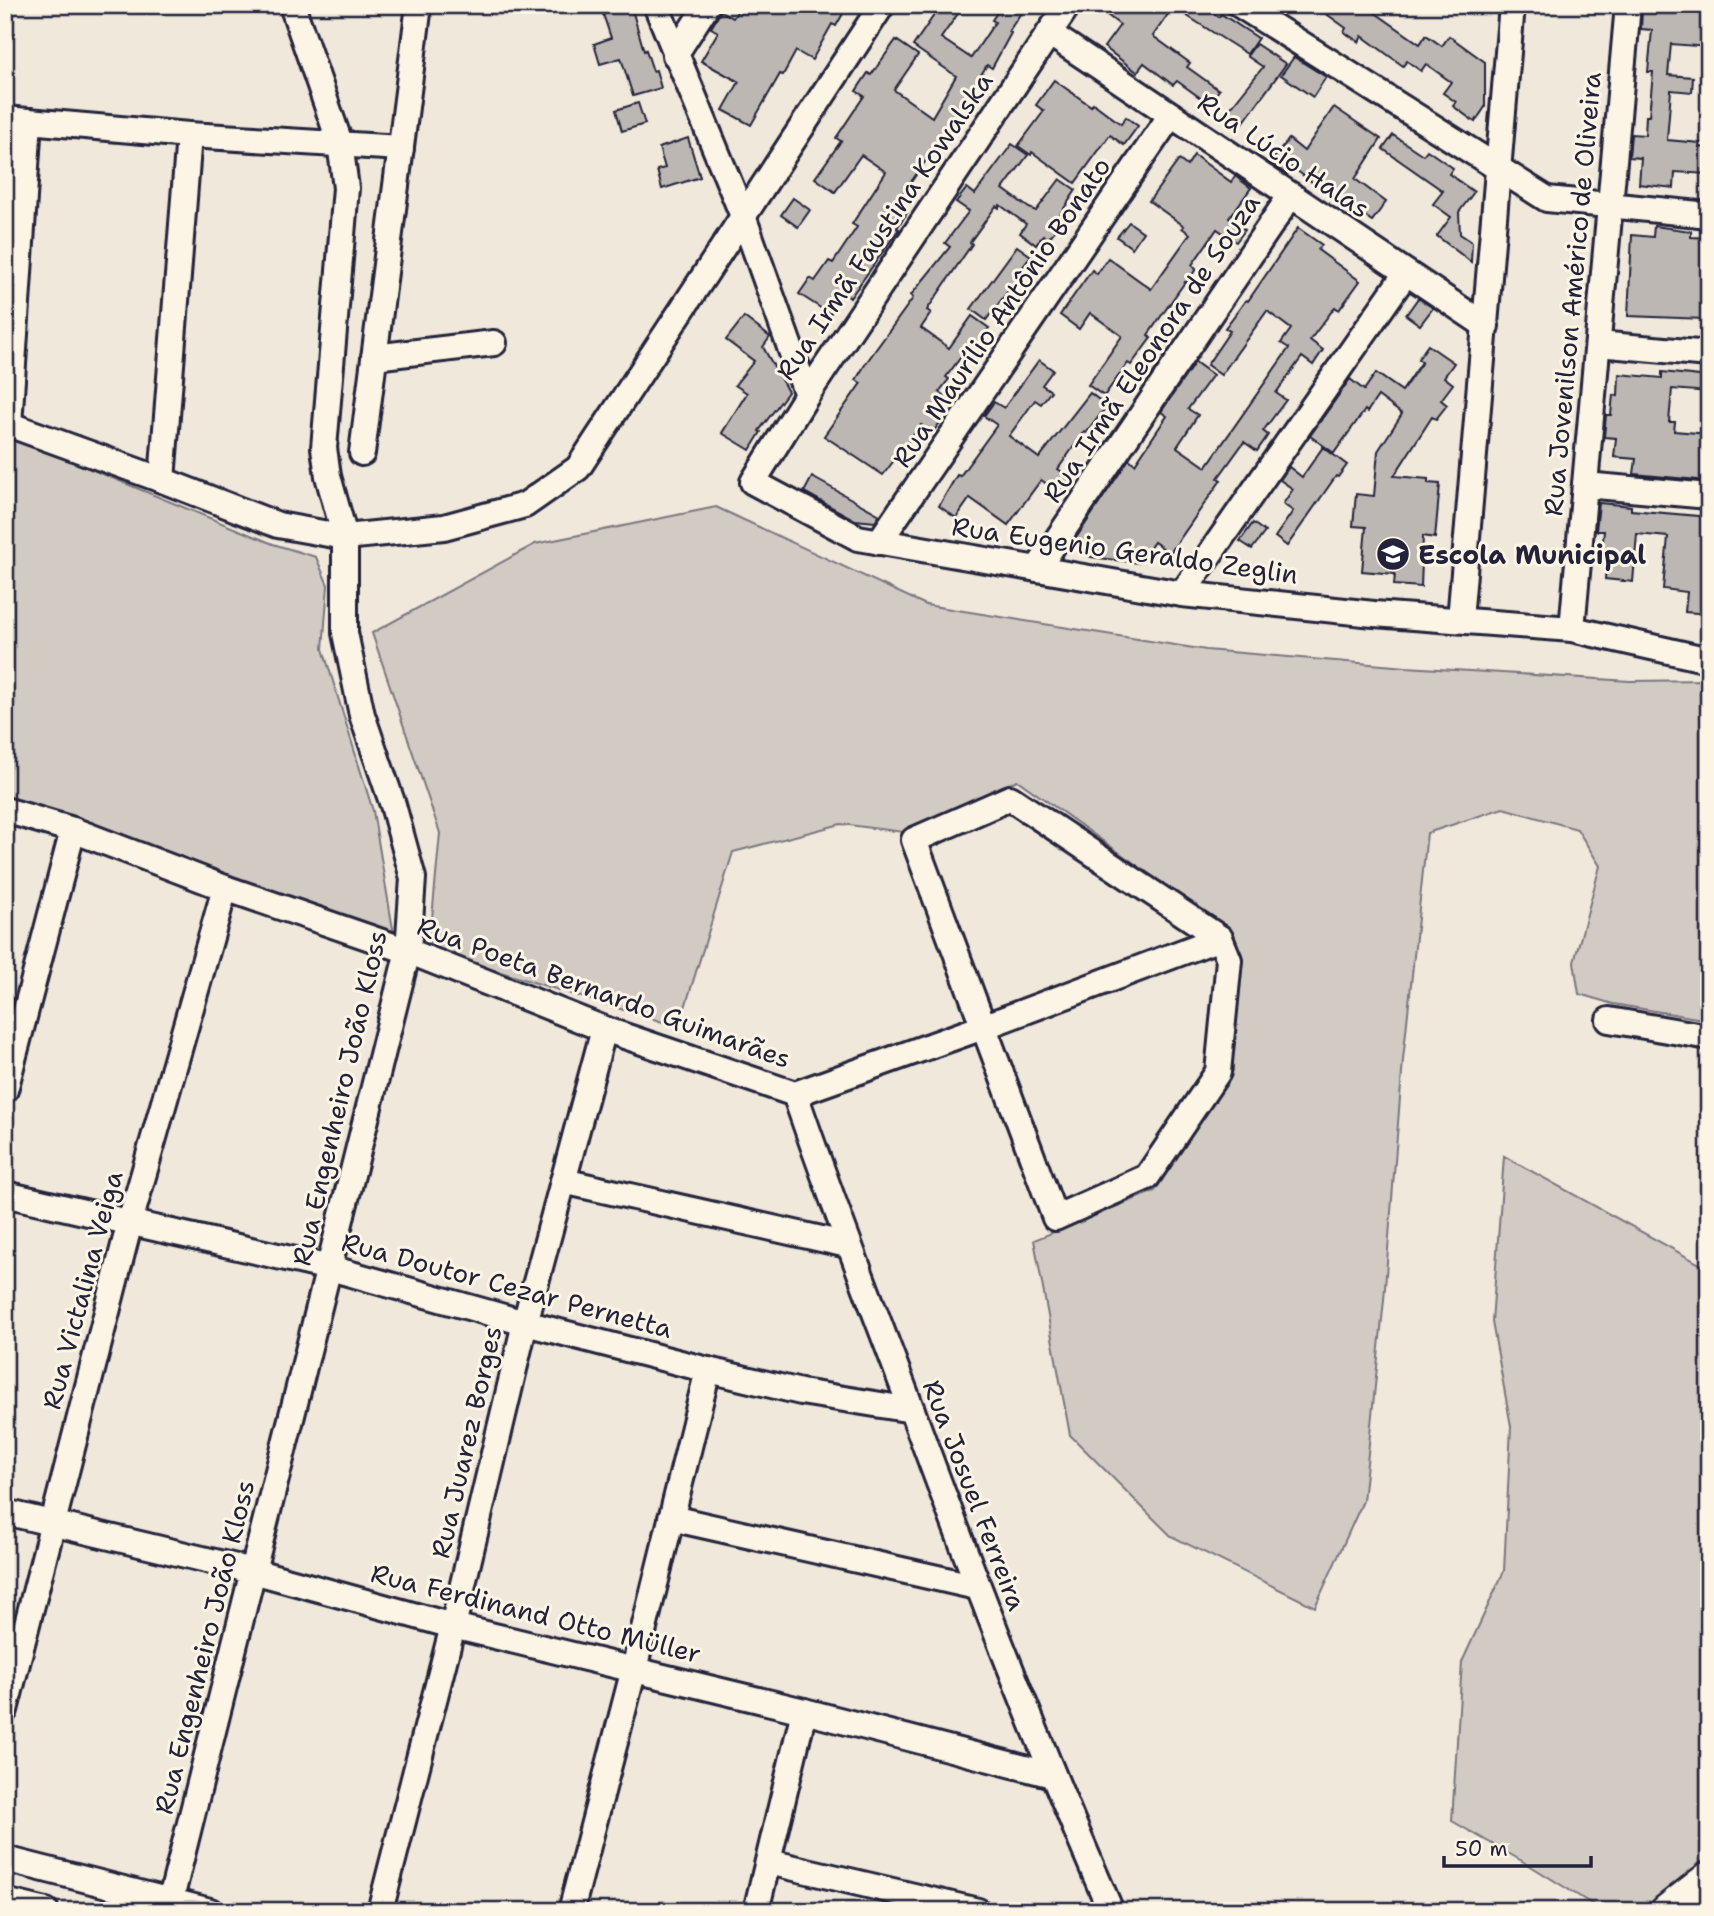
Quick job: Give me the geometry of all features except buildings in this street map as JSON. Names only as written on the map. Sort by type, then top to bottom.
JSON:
[{"type":"main road","points":[[1667,1911],[1709,1878]]},
{"type":"street","name":"Rua Engenheiro João Kloss","points":[[169,1906],[408,951],[413,878],[393,806],[362,715],[345,633],[345,537],[328,476],[324,448],[346,188],[340,143],[292,5]]},
{"type":"street","points":[[362,453],[419,5]]},
{"type":"street","points":[[656,5],[743,216],[807,395]]},
{"type":"street","points":[[676,55],[706,5]]},
{"type":"street","points":[[401,148],[189,135],[17,120],[7,424],[278,525],[345,537],[444,527],[525,505],[578,468],[881,5]]},
{"type":"street","name":"Rua Irmã Faustina Kowalska","points":[[753,482],[807,395],[1068,5]]},
{"type":"street","points":[[1240,5],[1546,200],[1709,215]]},
{"type":"street","points":[[1460,620],[1512,5]]},
{"type":"street","name":"Rua Jovenilson Américo de Oliveira","points":[[1572,629],[1628,5]]},
{"type":"street","name":"Rua Lúcio Halas","points":[[1049,33],[1486,326]]},
{"type":"street","name":"Rua Maurílio Antônio Bonato","points":[[879,542],[1171,115]]},
{"type":"street","points":[[162,480],[189,135]]},
{"type":"street","name":"Rua Irmã Eleonora de Souza","points":[[1037,569],[1291,195]]},
{"type":"street","points":[[1182,594],[1406,273]]},
{"type":"street","points":[[374,357],[494,343]]},
{"type":"street","points":[[1598,344],[1709,354]]},
{"type":"street","name":"Rua Eugenio Geraldo Zeglin","points":[[753,482],[858,538],[879,542],[1182,594],[1374,614],[1572,629],[1709,660]]},
{"type":"street","points":[[1585,485],[1709,496]]},
{"type":"street","points":[[1010,798],[1220,938],[1229,960],[1218,1072],[1147,1177],[1055,1218],[914,840],[1010,798]]},
{"type":"street","name":"Rua Poeta Bernardo Guimarães","points":[[5,810],[73,830],[225,888],[408,951],[604,1029],[795,1094],[1220,938]]},
{"type":"street","points":[[5,1090],[73,830]]},
{"type":"street","name":"Rua Victalina Veiga","points":[[5,1710],[130,1222],[225,888]]},
{"type":"street","points":[[1609,1020],[1709,1037]]},
{"type":"street","name":"Rua Juarez Borges","points":[[380,1911],[453,1626],[525,1322],[604,1029]]},
{"type":"street","name":"Rua Josuel Ferreira","points":[[795,1094],[848,1245],[977,1587],[1052,1775],[1111,1911]]},
{"type":"street","points":[[563,1181],[848,1245]]},
{"type":"street","name":"Rua Doutor Cezar Pernetta","points":[[5,1194],[330,1268],[708,1370],[801,1392],[912,1410]]},
{"type":"street","points":[[571,1911],[708,1370]]},
{"type":"street","name":"Rua Ferdinand Otto Müller","points":[[5,1512],[253,1571],[453,1626],[804,1711],[1052,1775]]},
{"type":"street","points":[[671,1518],[977,1587]]},
{"type":"street","points":[[756,1911],[804,1711]]},
{"type":"street","points":[[5,1859],[169,1906],[210,1911]]},
{"type":"street","points":[[769,1862],[978,1911]]},
{"type":"street","points":[[5,1900],[46,1911]]},
{"type":"shaded area","points":[[5,434],[273,544],[316,557],[328,585],[323,649],[373,811],[394,935],[5,797]]},
{"type":"shaded area","points":[[716,507],[926,605],[1206,650],[1406,667],[1630,681],[1709,680],[1709,1020],[1613,1004],[1579,994],[1574,962],[1600,866],[1577,829],[1503,808],[1427,833],[1403,1060],[1384,1300],[1363,1501],[1315,1607],[1171,1536],[1070,1435],[1034,1240],[1155,1191],[1233,1071],[1235,935],[1017,780],[911,833],[841,824],[733,852],[679,1027],[429,950],[440,833],[372,633],[535,544]]},
{"type":"shaded area","points":[[1504,1156],[1709,1269],[1709,1873],[1645,1911],[1603,1911],[1452,1821],[1462,1662],[1504,1571],[1511,1426],[1492,1322]]},
{"type":"place","name":"Escola Municipal","points":[[1393,554]]}]
